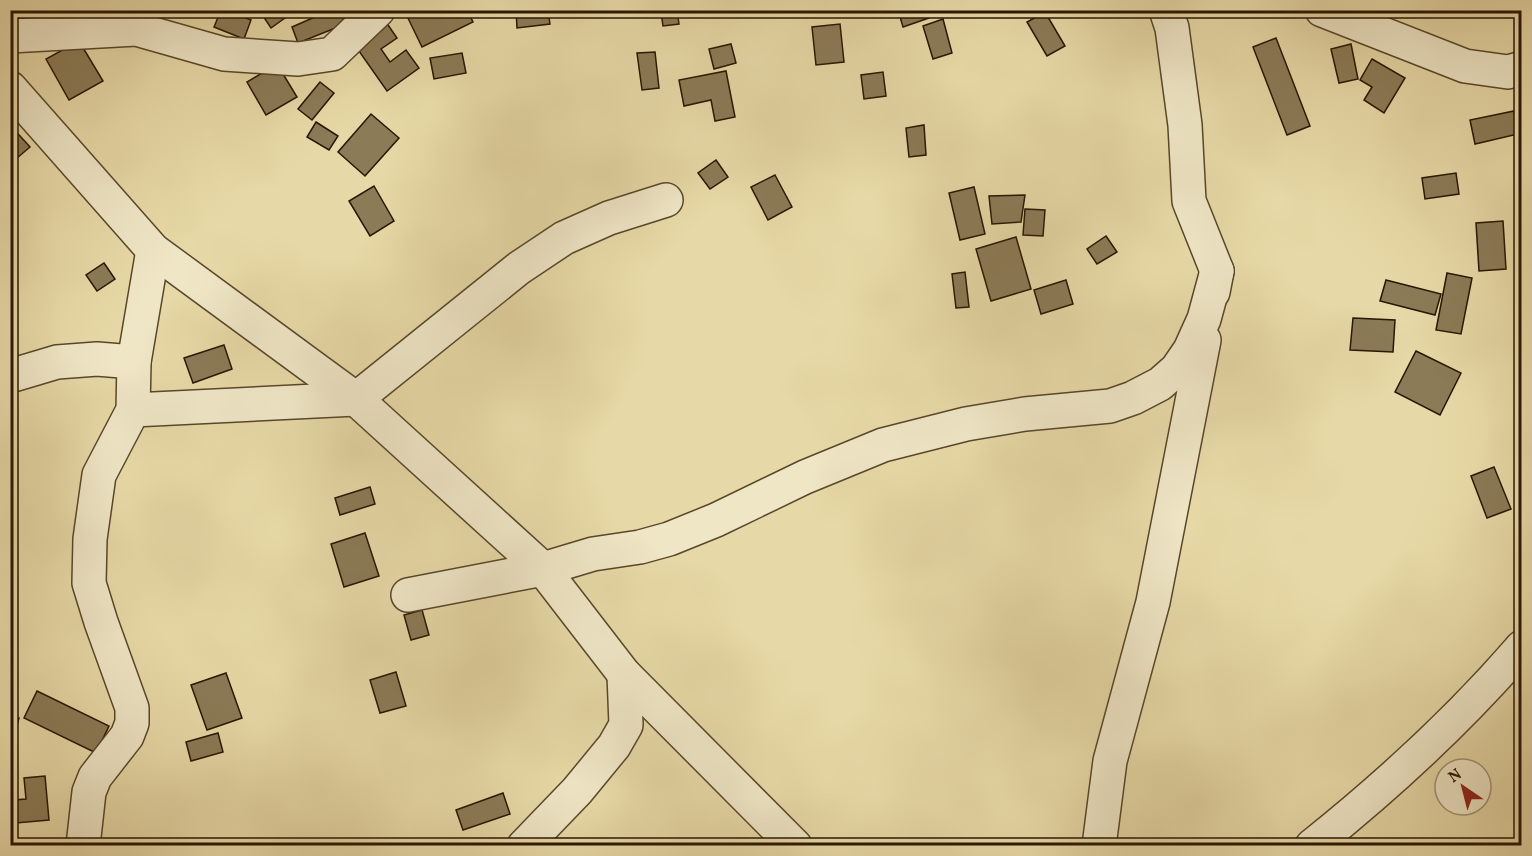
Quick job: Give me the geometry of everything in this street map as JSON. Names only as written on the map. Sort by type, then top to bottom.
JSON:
[{"type":"street","points":[[10,25],[50,10]]},
{"type":"street","points":[[10,36],[136,29],[224,54],[298,59],[332,54],[378,10]]},
{"type":"street","points":[[1099,846],[1110,761],[1153,602],[1217,271],[1189,201],[1185,125],[1172,28],[1166,10]]},
{"type":"street","points":[[1322,10],[1465,66],[1508,72],[1521,68]]},
{"type":"street","points":[[10,88],[153,250],[356,399],[543,569],[624,674],[795,846]]},
{"type":"street","points":[[134,410],[356,399],[519,268],[564,238],[609,218],[666,200]]},
{"type":"street","points":[[83,846],[89,792],[95,777],[127,736],[132,723],[132,708],[100,622],[89,583],[90,539],[99,475],[134,410],[134,362],[153,250]]},
{"type":"street","points":[[408,595],[543,569],[593,554],[669,540],[805,477],[883,445],[966,424],[1024,414],[1110,406],[1133,398],[1160,384],[1177,369],[1190,350],[1204,319],[1217,271]]},
{"type":"street","points":[[10,376],[57,362],[97,359],[134,362]]},
{"type":"street","points":[[1312,846],[1370,799],[1496,677],[1521,647]]},
{"type":"street","points":[[624,674],[626,725]]},
{"type":"street","points":[[524,846],[578,791],[614,746],[626,725],[652,702]]},
{"type":"building","points":[[221,10],[251,20],[244,39],[214,27]]},
{"type":"building","points":[[259,10],[296,10],[271,28]]},
{"type":"building","points":[[331,10],[343,10],[348,23],[298,43],[292,27]]},
{"type":"building","points":[[407,10],[467,10],[473,22],[422,47],[405,12]]},
{"type":"building","points":[[516,10],[548,10],[550,24],[517,28]]},
{"type":"building","points":[[677,10],[679,24],[663,26],[661,12]]},
{"type":"building","points":[[898,10],[927,10],[929,18],[903,27]]},
{"type":"building","points":[[1045,12],[1065,46],[1047,56],[1027,22]]},
{"type":"building","points":[[943,19],[952,53],[933,59],[923,26]]},
{"type":"building","points":[[386,22],[397,38],[381,49],[390,62],[406,50],[419,68],[387,91],[354,44]]},
{"type":"building","points":[[840,24],[844,62],[816,65],[812,27]]},
{"type":"building","points":[[1276,38],[1310,126],[1287,135],[1253,47]]},
{"type":"building","points":[[79,41],[103,81],[69,100],[46,59]]},
{"type":"building","points":[[731,44],[736,63],[714,69],[709,49]]},
{"type":"building","points":[[1351,44],[1358,79],[1339,83],[1331,49]]},
{"type":"building","points":[[655,52],[659,88],[642,90],[637,53]]},
{"type":"building","points":[[462,53],[466,73],[434,79],[430,58]]},
{"type":"building","points":[[1372,59],[1405,78],[1384,113],[1364,100],[1372,87],[1360,80]]},
{"type":"building","points":[[277,64],[297,97],[266,115],[247,82]]},
{"type":"building","points":[[726,71],[735,117],[715,121],[711,100],[684,106],[679,80]]},
{"type":"building","points":[[883,72],[886,96],[864,99],[861,75]]},
{"type":"building","points":[[320,82],[334,93],[312,120],[298,109]]},
{"type":"building","points":[[1514,111],[1518,134],[1475,144],[1470,120]]},
{"type":"building","points":[[371,114],[399,138],[365,176],[338,152]]},
{"type":"building","points":[[316,122],[338,136],[329,150],[307,137]]},
{"type":"building","points":[[10,125],[30,147],[10,164]]},
{"type":"building","points":[[924,125],[926,155],[909,157],[906,128]]},
{"type":"building","points":[[716,160],[728,177],[710,189],[698,173]]},
{"type":"building","points":[[1456,173],[1459,194],[1425,199],[1422,178]]},
{"type":"building","points":[[775,175],[792,207],[768,220],[751,187]]},
{"type":"building","points":[[374,186],[394,221],[370,236],[349,201]]},
{"type":"building","points":[[974,187],[985,234],[960,240],[949,193]]},
{"type":"building","points":[[1025,195],[1021,222],[992,224],[989,196]]},
{"type":"building","points":[[1025,209],[1045,210],[1043,236],[1023,235]]},
{"type":"building","points":[[1503,221],[1506,269],[1479,271],[1476,223]]},
{"type":"building","points":[[1106,236],[1117,252],[1097,264],[1087,249]]},
{"type":"building","points":[[1016,237],[1031,289],[991,301],[976,249]]},
{"type":"building","points":[[104,263],[115,279],[97,291],[86,275]]},
{"type":"building","points":[[965,272],[969,307],[956,308],[952,274]]},
{"type":"building","points":[[1447,273],[1472,278],[1461,334],[1436,330]]},
{"type":"building","points":[[1066,280],[1073,304],[1041,314],[1034,290]]},
{"type":"building","points":[[1386,280],[1441,294],[1435,315],[1380,301]]},
{"type":"building","points":[[1353,318],[1395,320],[1393,352],[1350,350]]},
{"type":"building","points":[[224,345],[232,369],[193,383],[184,358]]},
{"type":"building","points":[[1416,351],[1461,373],[1440,415],[1395,392]]},
{"type":"building","points":[[1494,467],[1511,509],[1487,518],[1471,476]]},
{"type":"building","points":[[370,487],[375,504],[340,515],[335,498]]},
{"type":"building","points":[[365,533],[379,576],[344,587],[331,544]]},
{"type":"building","points":[[422,610],[429,635],[411,640],[404,615]]},
{"type":"building","points":[[396,672],[406,706],[380,713],[370,680]]},
{"type":"building","points":[[226,673],[242,718],[207,730],[191,685]]},
{"type":"building","points":[[37,691],[109,726],[96,753],[24,718]]},
{"type":"building","points":[[10,716],[19,718],[11,747],[10,747]]},
{"type":"building","points":[[218,733],[223,752],[191,761],[186,742]]},
{"type":"building","points":[[45,776],[49,820],[16,823],[13,800],[26,799],[24,778]]},
{"type":"building","points":[[503,793],[510,814],[463,830],[456,810]]}]
